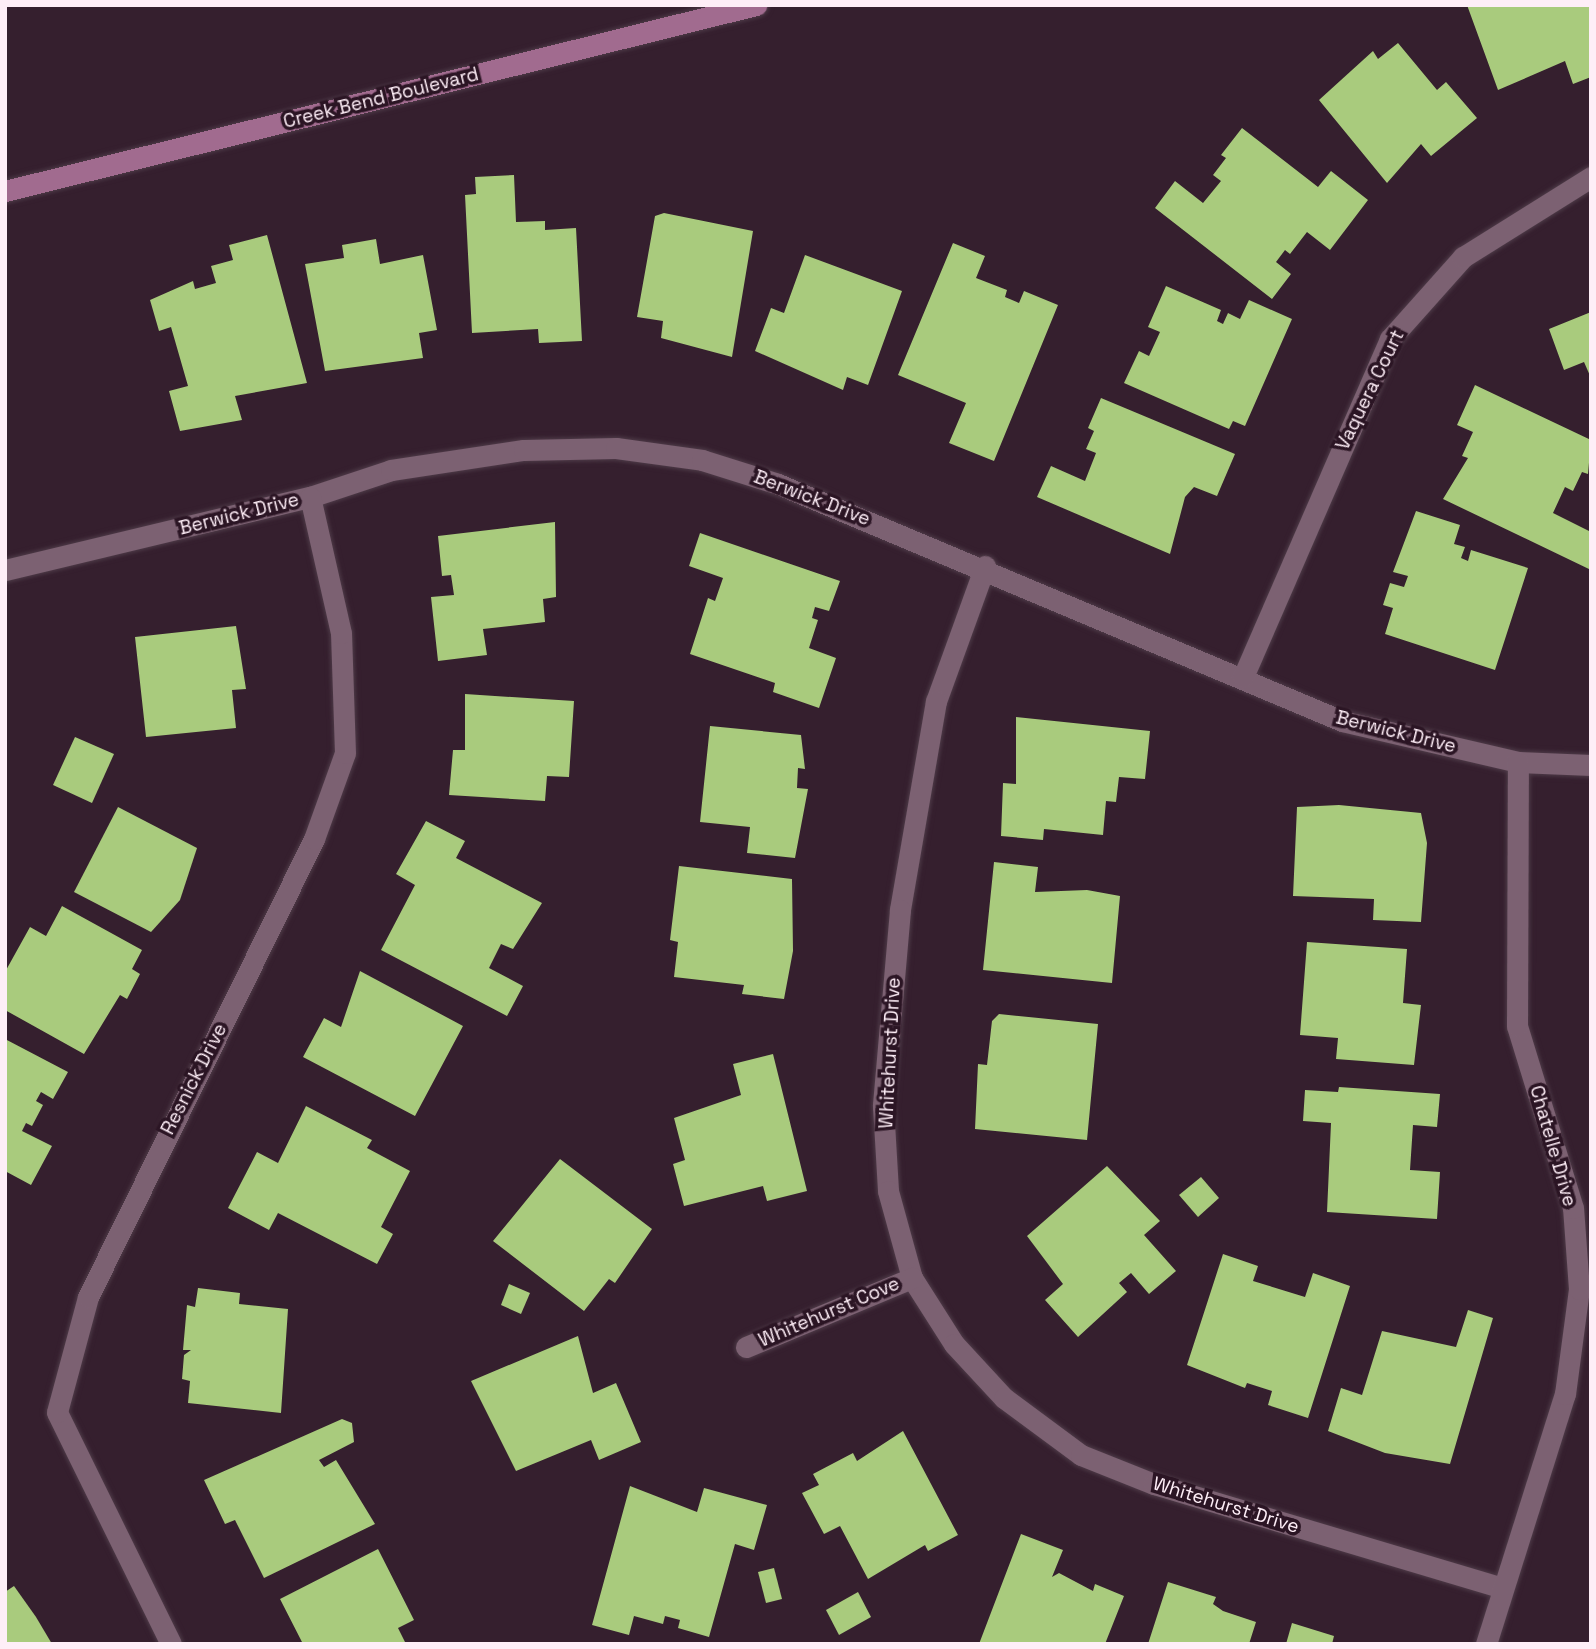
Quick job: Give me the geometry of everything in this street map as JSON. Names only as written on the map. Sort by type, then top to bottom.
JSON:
[{"type":"street","name":"Creek Bend Boulevard","points":[[5,191],[756,5]]},
{"type":"street","name":"Vaquera Court","points":[[1243,677],[1390,340],[1463,257],[1591,177]]},
{"type":"street","name":"Berwick Drive","points":[[5,570],[310,497],[391,470],[524,450],[617,448],[702,460],[778,484],[985,566],[1342,721],[1518,762],[1591,765]]},
{"type":"street","name":"Resnick Drive","points":[[172,1644],[57,1412],[88,1297],[314,839],[345,753],[341,633],[310,497]]},
{"type":"street","name":"Whitehurst Drive","points":[[985,566],[936,701],[900,910],[884,1105],[888,1191],[912,1278],[954,1344],[1004,1398],[1081,1455],[1154,1484],[1503,1588]]},
{"type":"street","name":"Chatelle Drive","points":[[1486,1644],[1565,1394],[1578,1289],[1573,1208],[1517,1026],[1518,762]]},
{"type":"street","name":"Whitehurst Cove","points":[[746,1347],[912,1278]]},
{"type":"building","points":[[1467,5],[1591,5],[1591,77],[1573,84],[1565,61],[1498,90]]},
{"type":"building","points":[[1398,43],[1437,90],[1446,82],[1477,118],[1431,156],[1421,144],[1387,183],[1319,100],[1373,51],[1378,59]]},
{"type":"building","points":[[1242,128],[1318,187],[1331,171],[1368,200],[1330,250],[1307,232],[1290,254],[1285,250],[1276,262],[1291,274],[1272,299],[1155,208],[1175,181],[1203,203],[1221,181],[1213,175],[1226,158],[1221,155]]},
{"type":"building","points":[[514,175],[516,222],[545,221],[545,230],[576,228],[582,341],[539,343],[538,329],[472,333],[465,195],[476,194],[475,177]]},
{"type":"building","points":[[664,213],[753,231],[732,357],[661,338],[663,321],[637,317],[655,216]]},
{"type":"building","points":[[267,235],[307,383],[235,396],[242,420],[180,431],[169,391],[188,386],[171,327],[159,331],[150,300],[193,281],[195,289],[216,283],[211,266],[233,260],[229,245]]},
{"type":"building","points":[[376,239],[380,264],[423,255],[437,330],[419,333],[423,358],[325,371],[305,264],[344,258],[342,245]]},
{"type":"building","points":[[953,243],[985,256],[976,278],[1007,290],[1005,297],[1019,303],[1024,291],[1058,305],[994,461],[949,443],[966,403],[898,375]]},
{"type":"building","points":[[805,255],[902,291],[868,385],[847,377],[843,390],[755,351],[771,308],[784,313]]},
{"type":"building","points":[[1166,286],[1221,310],[1217,321],[1223,324],[1228,313],[1240,319],[1249,300],[1292,319],[1245,426],[1233,421],[1229,429],[1124,383],[1139,351],[1149,356],[1160,332],[1148,327]]},
{"type":"building","points":[[1591,312],[1591,378],[1584,362],[1564,370],[1549,329]]},
{"type":"building","points":[[1475,385],[1591,440],[1588,474],[1582,472],[1573,491],[1565,487],[1553,513],[1591,532],[1591,570],[1443,499],[1468,458],[1462,456],[1473,432],[1457,425]]},
{"type":"building","points":[[1101,398],[1235,454],[1217,496],[1194,487],[1185,497],[1170,554],[1037,497],[1051,466],[1085,481],[1096,453],[1086,449],[1094,431],[1088,428]]},
{"type":"building","points":[[1416,511],[1460,525],[1454,544],[1465,547],[1461,558],[1468,561],[1471,550],[1528,568],[1495,670],[1385,634],[1393,608],[1383,605],[1390,583],[1404,587],[1408,576],[1393,572]]},
{"type":"building","points":[[555,522],[556,597],[543,599],[545,622],[483,629],[487,655],[438,661],[431,597],[454,595],[451,575],[442,576],[438,536]]},
{"type":"building","points":[[700,533],[840,581],[829,611],[815,607],[812,618],[818,620],[809,648],[836,658],[819,708],[773,692],[775,683],[690,654],[708,598],[715,601],[723,578],[689,566]]},
{"type":"building","points":[[236,626],[246,689],[232,690],[236,728],[146,737],[135,637]]},
{"type":"building","points":[[465,694],[574,701],[569,777],[547,776],[545,801],[449,795],[453,750],[465,750]]},
{"type":"building","points":[[1016,717],[1150,731],[1145,779],[1119,777],[1116,802],[1106,801],[1103,835],[1044,829],[1043,840],[1001,836],[1003,783],[1016,784]]},
{"type":"building","points":[[710,726],[801,735],[805,769],[798,768],[797,788],[808,789],[795,858],[747,853],[750,827],[700,822]]},
{"type":"building","points":[[75,737],[114,754],[92,803],[53,785]]},
{"type":"building","points":[[1339,805],[1421,813],[1427,843],[1421,922],[1373,920],[1374,899],[1293,896],[1297,807]]},
{"type":"building","points":[[118,807],[197,848],[180,900],[151,932],[74,892]]},
{"type":"building","points":[[426,821],[465,841],[456,858],[542,903],[513,949],[501,944],[489,968],[523,986],[507,1016],[381,950],[415,885],[396,874]]},
{"type":"building","points":[[994,862],[1038,867],[1035,892],[1087,890],[1120,896],[1112,983],[983,970]]},
{"type":"building","points":[[679,866],[792,879],[793,951],[784,999],[742,994],[744,985],[674,977],[678,942],[670,940]]},
{"type":"building","points":[[62,906],[142,950],[132,969],[140,974],[127,999],[120,995],[84,1054],[5,1010],[5,972],[30,927],[46,936]]},
{"type":"building","points":[[1307,942],[1407,949],[1403,1003],[1421,1005],[1414,1065],[1336,1059],[1338,1038],[1300,1035]]},
{"type":"building","points":[[360,971],[463,1026],[415,1116],[303,1057],[324,1018],[341,1027]]},
{"type":"building","points":[[999,1014],[1098,1024],[1087,1140],[975,1129],[978,1064],[987,1065],[992,1021]]},
{"type":"building","points":[[5,1039],[68,1072],[53,1099],[41,1092],[36,1101],[43,1105],[32,1126],[26,1123],[22,1131],[52,1146],[31,1185],[5,1171]]},
{"type":"building","points":[[773,1054],[807,1191],[767,1201],[763,1186],[684,1206],[673,1164],[685,1160],[674,1118],[741,1095],[733,1064]]},
{"type":"building","points":[[1339,1087],[1440,1094],[1437,1127],[1413,1125],[1410,1170],[1440,1172],[1437,1219],[1327,1212],[1331,1123],[1303,1121],[1305,1090],[1338,1092]]},
{"type":"building","points":[[306,1106],[372,1140],[367,1148],[410,1171],[381,1227],[393,1234],[377,1264],[278,1213],[269,1230],[228,1208],[257,1152],[278,1163]]},
{"type":"building","points":[[560,1159],[652,1229],[615,1283],[609,1279],[584,1311],[493,1241]]},
{"type":"building","points":[[1107,1166],[1160,1221],[1144,1235],[1176,1271],[1149,1294],[1131,1273],[1119,1283],[1127,1292],[1078,1337],[1045,1300],[1063,1284],[1027,1236]]},
{"type":"building","points":[[1201,1177],[1219,1198],[1198,1217],[1179,1195]]},
{"type":"building","points":[[1223,1254],[1258,1266],[1253,1281],[1305,1297],[1313,1273],[1350,1286],[1308,1418],[1268,1405],[1272,1391],[1247,1383],[1245,1388],[1187,1365]]},
{"type":"building","points":[[509,1284],[530,1293],[521,1314],[501,1305]]},
{"type":"building","points":[[198,1288],[240,1293],[239,1304],[288,1309],[281,1413],[188,1403],[190,1381],[182,1379],[184,1355],[191,1350],[183,1350],[187,1305],[195,1307]]},
{"type":"building","points":[[1468,1310],[1493,1318],[1450,1464],[1385,1453],[1328,1431],[1341,1388],[1362,1395],[1382,1331],[1456,1347]]},
{"type":"building","points":[[578,1336],[593,1393],[616,1383],[641,1442],[599,1460],[591,1440],[516,1471],[471,1381]]},
{"type":"building","points":[[342,1419],[352,1423],[354,1442],[319,1460],[324,1467],[336,1460],[375,1524],[264,1578],[235,1520],[225,1524],[204,1480]]},
{"type":"building","points":[[903,1431],[958,1535],[928,1551],[925,1545],[868,1579],[840,1526],[824,1534],[802,1493],[819,1485],[813,1474],[853,1453],[857,1461]]},
{"type":"building","points":[[630,1486],[697,1512],[704,1488],[767,1505],[754,1550],[735,1544],[709,1637],[678,1628],[680,1620],[665,1616],[663,1624],[634,1616],[629,1635],[592,1625]]},
{"type":"building","points":[[1021,1534],[1063,1550],[1052,1577],[1059,1573],[1093,1591],[1095,1584],[1124,1596],[1105,1644],[979,1644]]},
{"type":"building","points":[[378,1549],[414,1620],[398,1628],[406,1644],[303,1644],[280,1599]]},
{"type":"building","points":[[774,1568],[782,1599],[766,1603],[758,1572]]},
{"type":"building","points":[[1168,1582],[1216,1597],[1213,1604],[1223,1611],[1256,1622],[1249,1644],[1148,1644]]},
{"type":"building","points":[[14,1586],[52,1644],[5,1644],[5,1592]]},
{"type":"building","points":[[858,1592],[871,1617],[839,1635],[826,1610]]},
{"type":"building","points":[[1292,1623],[1334,1636],[1332,1644],[1286,1644]]}]
